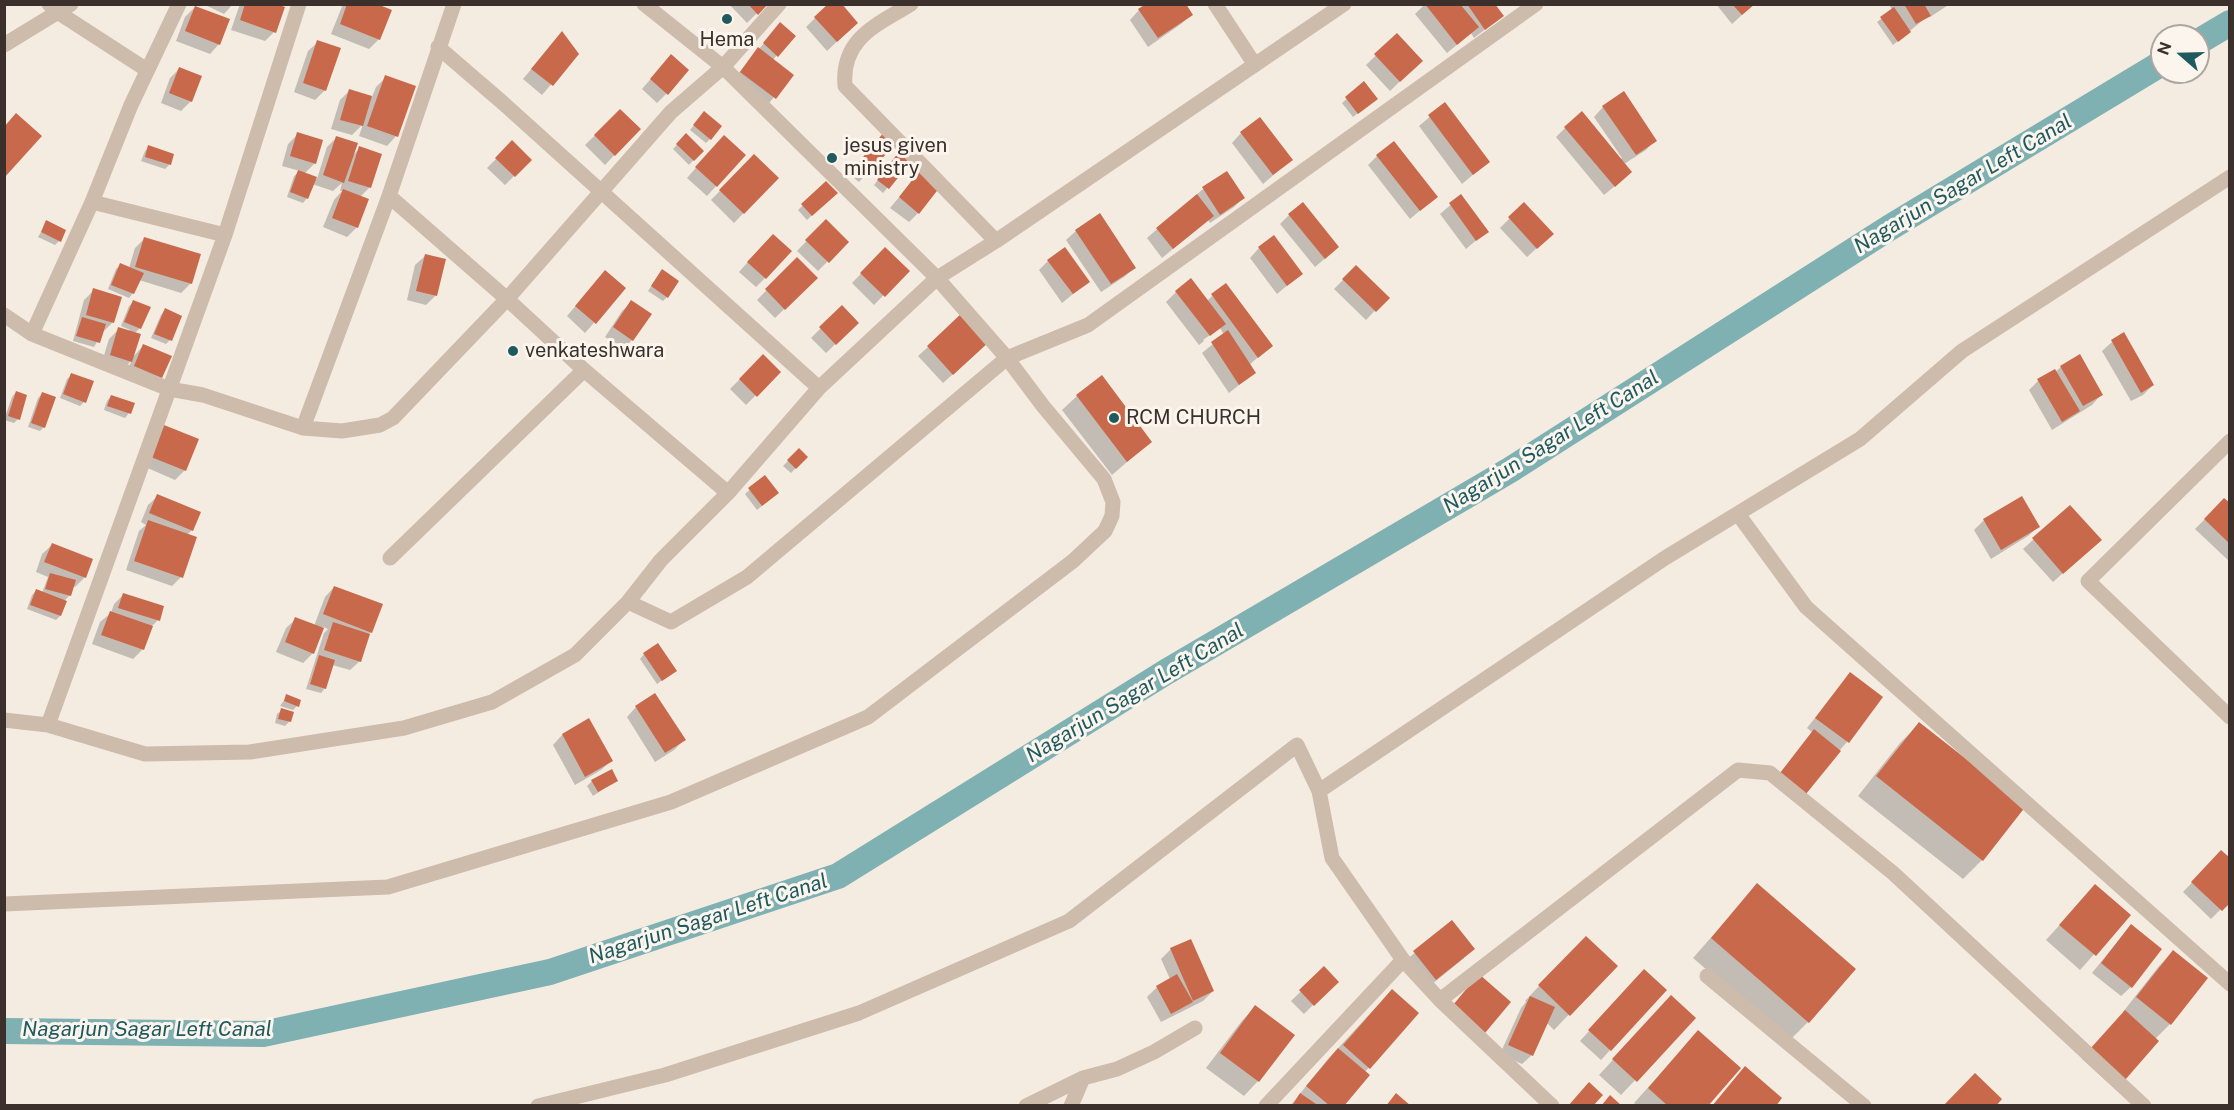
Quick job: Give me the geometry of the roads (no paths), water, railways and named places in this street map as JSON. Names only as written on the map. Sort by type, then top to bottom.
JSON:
[{"type":"street","points":[[32,334],[92,202],[147,70],[179,4]]},
{"type":"street","points":[[48,725],[225,235],[299,4]]},
{"type":"street","points":[[303,428],[389,196],[454,4]]},
{"type":"street","points":[[4,904],[388,887],[672,802],[868,717],[1073,561],[1105,531],[1112,516],[1113,502],[1104,479],[1043,406],[1007,358],[937,278],[723,67],[644,4]]},
{"type":"street","points":[[4,315],[32,334],[169,389],[203,395],[303,428],[342,431],[380,424],[393,418],[507,299],[671,112],[723,67],[778,4]]},
{"type":"street","points":[[911,4],[863,33],[850,53],[844,72],[845,86],[996,241]]},
{"type":"street","points":[[1215,4],[1255,65]]},
{"type":"street","points":[[4,720],[48,725],[145,754],[250,752],[404,728],[492,702],[575,655],[628,603],[661,560],[728,493],[819,388],[937,278],[996,241],[1344,4]]},
{"type":"street","points":[[628,603],[671,622],[747,577],[1007,358],[1088,325],[1536,4]]},
{"type":"street","points":[[4,45],[60,7],[147,70]]},
{"type":"street","points":[[438,47],[819,388]]},
{"type":"street","points":[[1319,790],[1665,558],[1860,439],[1962,351],[2229,177]]},
{"type":"street","points":[[389,196],[584,370],[728,493]]},
{"type":"street","points":[[92,202],[225,235]]},
{"type":"street","points":[[390,558],[584,370]]},
{"type":"street","points":[[2229,441],[2088,581],[2229,717]]},
{"type":"street","points":[[1738,514],[1806,607],[2229,984]]},
{"type":"street","points":[[538,1106],[665,1075],[859,1013],[1070,921],[1297,745],[1319,790],[1332,858],[1403,960],[1440,1000],[1552,1106]]},
{"type":"street","points":[[1440,1000],[1737,770],[1770,773],[1893,873],[2144,1106]]},
{"type":"street","points":[[1266,1106],[1403,960]]},
{"type":"street","points":[[1707,976],[1864,1106]]},
{"type":"street","points":[[1026,1106],[1083,1078],[1117,1069],[1154,1052],[1195,1028]]},
{"type":"street","points":[[1071,1106],[1083,1078]]},
{"type":"waterway","name":"Nagarjun Sagar Left Canal","points":[[2210,35],[2230,23]]},
{"type":"waterway","name":"Nagarjun Sagar Left Canal","points":[[4,1031],[263,1034],[550,972],[838,876],[1166,672],[1510,470],[1889,228],[2150,70]]},
{"type":"place","name":"Hema","points":[[727,19]]},
{"type":"place","name":"jesus given ministry","points":[[832,158]]},
{"type":"place","name":"venkateshwara","points":[[513,351]]},
{"type":"place","name":"RCM CHURCH","points":[[1114,418]]}]
